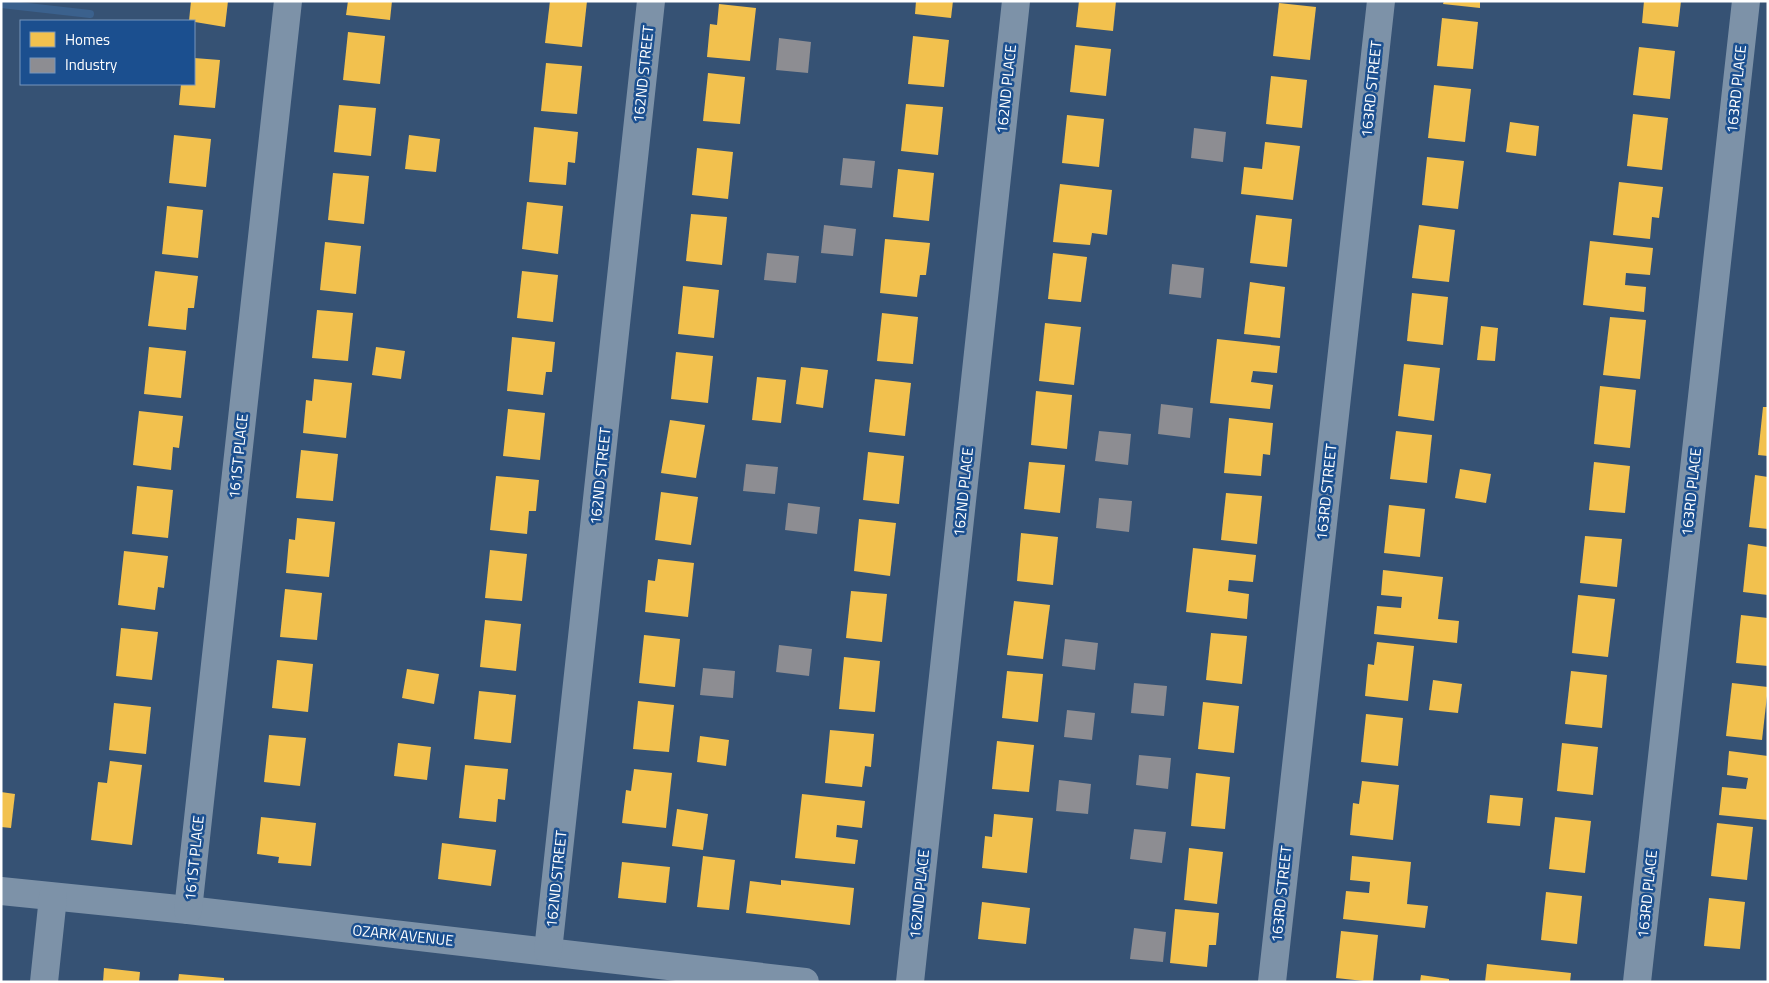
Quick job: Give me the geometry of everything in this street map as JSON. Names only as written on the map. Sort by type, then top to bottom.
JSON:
[{"type":"street","name":"161ST PLACE","points":[[188,910],[288,1]]},
{"type":"street","name":"162ND STREET","points":[[548,951],[651,1]]},
{"type":"street","name":"162ND PLACE","points":[[910,982],[1016,1]]},
{"type":"street","name":"163RD STREET","points":[[1272,982],[1381,1]]},
{"type":"street","name":"163RD PLACE","points":[[1637,982],[1746,1]]},
{"type":"street","name":"OZARK AVENUE","points":[[1,891],[188,910],[805,982]]},
{"type":"street","points":[[44,982],[54,897]]},
{"type":"building: Homes","points":[[191,1],[228,1],[225,27],[189,20]]},
{"type":"building: Homes","points":[[348,1],[392,1],[390,20],[346,15]]},
{"type":"building: Homes","points":[[550,1],[587,1],[582,47],[545,43]]},
{"type":"building: Homes","points":[[916,1],[953,1],[951,18],[915,14]]},
{"type":"building: Homes","points":[[1079,1],[1116,1],[1113,31],[1076,27]]},
{"type":"building: Homes","points":[[1444,1],[1480,1],[1480,8],[1443,4]]},
{"type":"building: Homes","points":[[1644,1],[1681,1],[1678,27],[1642,23]]},
{"type":"building: Homes","points":[[1279,3],[1316,7],[1310,60],[1273,56]]},
{"type":"building: Homes","points":[[719,4],[756,8],[750,61],[707,57],[710,24],[717,25]]},
{"type":"building: Homes","points":[[1442,18],[1478,22],[1473,69],[1437,66]]},
{"type":"building: Homes","points":[[348,32],[385,36],[380,84],[343,80]]},
{"type":"building: Homes","points":[[913,36],[949,40],[944,87],[908,84]]},
{"type":"building: Homes","points":[[1075,45],[1111,49],[1106,96],[1070,92]]},
{"type":"building: Homes","points":[[1639,47],[1675,51],[1670,99],[1633,95]]},
{"type":"building: Homes","points":[[195,58],[220,60],[215,108],[179,105],[181,85],[195,85]]},
{"type":"building: Homes","points":[[546,63],[582,66],[577,114],[541,111]]},
{"type":"building: Homes","points":[[708,73],[745,77],[740,124],[703,121]]},
{"type":"building: Homes","points":[[1271,76],[1307,80],[1302,128],[1266,124]]},
{"type":"building: Homes","points":[[1434,85],[1471,89],[1465,142],[1428,138]]},
{"type":"building: Homes","points":[[906,104],[943,107],[938,155],[901,151]]},
{"type":"building: Homes","points":[[339,105],[376,108],[371,156],[334,152]]},
{"type":"building: Homes","points":[[1633,114],[1668,118],[1662,170],[1627,166]]},
{"type":"building: Homes","points":[[1067,115],[1104,119],[1099,167],[1062,163]]},
{"type":"building: Homes","points":[[1510,122],[1539,126],[1536,156],[1506,152]]},
{"type":"building: Homes","points":[[534,127],[578,132],[575,163],[568,162],[566,185],[529,182]]},
{"type":"building: Homes","points":[[174,135],[211,139],[206,187],[169,183]]},
{"type":"building: Homes","points":[[409,135],[440,139],[436,172],[405,169]]},
{"type":"building: Homes","points":[[1265,142],[1300,146],[1293,200],[1241,194],[1244,167],[1262,169]]},
{"type":"building: Homes","points":[[697,148],[733,152],[728,199],[692,195]]},
{"type":"building: Homes","points":[[1427,157],[1464,161],[1458,209],[1422,205]]},
{"type":"building: Homes","points":[[898,169],[934,173],[929,221],[893,217]]},
{"type":"building: Homes","points":[[333,173],[369,176],[364,224],[328,220]]},
{"type":"building: Homes","points":[[1619,182],[1663,187],[1659,218],[1652,217],[1650,239],[1613,235]]},
{"type":"building: Homes","points":[[1060,184],[1112,190],[1107,235],[1092,233],[1090,245],[1053,242]]},
{"type":"building: Homes","points":[[527,202],[563,206],[558,254],[522,249]]},
{"type":"building: Homes","points":[[167,206],[203,210],[198,258],[162,254]]},
{"type":"building: Homes","points":[[691,214],[727,217],[722,265],[686,261]]},
{"type":"building: Homes","points":[[1256,215],[1292,219],[1287,267],[1250,263]]},
{"type":"building: Homes","points":[[1419,225],[1455,230],[1449,282],[1412,278]]},
{"type":"building: Homes","points":[[885,239],[930,243],[926,275],[920,275],[917,297],[880,293]]},
{"type":"building: Homes","points":[[1590,241],[1653,248],[1650,275],[1626,273],[1625,285],[1646,287],[1644,312],[1583,305]]},
{"type":"building: Homes","points":[[325,242],[361,246],[356,294],[320,290]]},
{"type":"building: Homes","points":[[1053,253],[1087,257],[1081,302],[1048,299]]},
{"type":"building: Homes","points":[[155,271],[198,276],[194,308],[188,308],[186,330],[148,326]]},
{"type":"building: Homes","points":[[522,271],[558,275],[553,322],[517,318]]},
{"type":"building: Homes","points":[[1250,282],[1285,287],[1280,338],[1244,334]]},
{"type":"building: Homes","points":[[683,286],[719,290],[714,338],[678,334]]},
{"type":"building: Homes","points":[[1412,293],[1448,297],[1443,345],[1407,341]]},
{"type":"building: Homes","points":[[317,310],[353,313],[348,361],[312,358]]},
{"type":"building: Homes","points":[[882,313],[918,317],[913,364],[877,361]]},
{"type":"building: Homes","points":[[1610,317],[1646,320],[1640,379],[1603,375]]},
{"type":"building: Homes","points":[[1045,323],[1081,327],[1074,385],[1039,381]]},
{"type":"building: Homes","points":[[1481,326],[1498,328],[1495,361],[1477,360]]},
{"type":"building: Homes","points":[[512,337],[555,342],[552,372],[546,372],[543,395],[507,391]]},
{"type":"building: Homes","points":[[1217,339],[1280,346],[1277,373],[1253,371],[1251,382],[1273,385],[1270,409],[1210,403]]},
{"type":"building: Homes","points":[[149,347],[186,351],[181,398],[144,394]]},
{"type":"building: Homes","points":[[376,347],[405,351],[401,379],[372,375]]},
{"type":"building: Homes","points":[[676,352],[713,356],[708,403],[671,399]]},
{"type":"building: Homes","points":[[1404,364],[1440,368],[1434,421],[1398,416]]},
{"type":"building: Homes","points":[[801,367],[828,370],[823,408],[796,404]]},
{"type":"building: Homes","points":[[757,377],[786,380],[781,423],[752,420]]},
{"type":"building: Homes","points":[[314,379],[352,383],[346,438],[303,433],[306,400],[312,401]]},
{"type":"building: Homes","points":[[875,379],[911,383],[905,436],[869,432]]},
{"type":"building: Homes","points":[[1600,386],[1636,390],[1630,448],[1594,444]]},
{"type":"building: Homes","points":[[1036,391],[1072,395],[1067,449],[1031,445]]},
{"type":"building: Homes","points":[[1763,407],[1768,407],[1768,456],[1758,455]]},
{"type":"building: Homes","points":[[508,409],[545,413],[540,460],[503,456]]},
{"type":"building: Homes","points":[[139,411],[183,416],[179,448],[173,447],[171,470],[133,465]]},
{"type":"building: Homes","points":[[1229,418],[1273,423],[1270,455],[1263,454],[1261,476],[1224,473]]},
{"type":"building: Homes","points":[[670,420],[705,425],[696,478],[661,473]]},
{"type":"building: Homes","points":[[1396,431],[1432,435],[1427,483],[1390,479]]},
{"type":"building: Homes","points":[[301,450],[338,454],[333,501],[296,498]]},
{"type":"building: Homes","points":[[868,452],[904,456],[899,504],[863,500]]},
{"type":"building: Homes","points":[[1029,462],[1065,465],[1060,513],[1024,509]]},
{"type":"building: Homes","points":[[1594,462],[1630,466],[1625,513],[1589,510]]},
{"type":"building: Homes","points":[[1460,469],[1491,474],[1486,503],[1455,498]]},
{"type":"building: Homes","points":[[1755,475],[1768,477],[1768,529],[1749,527]]},
{"type":"building: Homes","points":[[496,476],[539,480],[536,511],[529,511],[527,534],[490,530]]},
{"type":"building: Homes","points":[[137,486],[173,490],[168,538],[132,534]]},
{"type":"building: Homes","points":[[661,492],[698,497],[691,545],[655,540]]},
{"type":"building: Homes","points":[[1226,493],[1262,496],[1257,544],[1221,540]]},
{"type":"building: Homes","points":[[1389,505],[1425,509],[1420,557],[1384,553]]},
{"type":"building: Homes","points":[[297,518],[335,522],[329,577],[286,573],[289,539],[295,540]]},
{"type":"building: Homes","points":[[859,519],[896,523],[890,576],[854,571]]},
{"type":"building: Homes","points":[[1021,533],[1058,537],[1053,585],[1017,581]]},
{"type":"building: Homes","points":[[1585,536],[1622,539],[1617,587],[1580,583]]},
{"type":"building: Homes","points":[[1748,544],[1768,547],[1768,595],[1743,592]]},
{"type":"building: Homes","points":[[1193,548],[1256,555],[1253,582],[1229,580],[1228,591],[1249,594],[1247,619],[1186,612]]},
{"type":"building: Homes","points":[[490,550],[527,554],[522,601],[485,598]]},
{"type":"building: Homes","points":[[124,551],[168,556],[164,588],[158,587],[155,610],[118,605]]},
{"type":"building: Homes","points":[[658,559],[694,563],[688,617],[645,612],[648,580],[655,581]]},
{"type":"building: Homes","points":[[1383,570],[1443,577],[1438,619],[1459,621],[1457,643],[1374,634],[1377,606],[1401,608],[1402,597],[1381,595]]},
{"type":"building: Homes","points":[[285,589],[322,593],[317,640],[280,637]]},
{"type":"building: Homes","points":[[851,591],[887,594],[882,642],[846,638]]},
{"type":"building: Homes","points":[[1578,595],[1615,599],[1608,657],[1572,653]]},
{"type":"building: Homes","points":[[1014,601],[1050,605],[1043,659],[1007,655]]},
{"type":"building: Homes","points":[[1741,615],[1768,618],[1768,666],[1736,663]]},
{"type":"building: Homes","points":[[485,620],[521,624],[516,671],[480,667]]},
{"type":"building: Homes","points":[[121,628],[158,632],[152,680],[116,676]]},
{"type":"building: Homes","points":[[1211,633],[1247,636],[1242,684],[1206,680]]},
{"type":"building: Homes","points":[[644,635],[680,639],[675,687],[639,683]]},
{"type":"building: Homes","points":[[1377,642],[1414,646],[1408,701],[1365,696],[1368,664],[1374,665]]},
{"type":"building: Homes","points":[[844,657],[880,661],[875,712],[839,709]]},
{"type":"building: Homes","points":[[277,660],[313,664],[308,712],[272,708]]},
{"type":"building: Homes","points":[[407,669],[439,674],[434,704],[402,698]]},
{"type":"building: Homes","points":[[1007,671],[1043,674],[1038,722],[1002,718]]},
{"type":"building: Homes","points":[[1571,671],[1607,675],[1602,728],[1565,724]]},
{"type":"building: Homes","points":[[1433,680],[1462,684],[1458,713],[1429,710]]},
{"type":"building: Homes","points":[[1732,683],[1768,687],[1762,740],[1726,736]]},
{"type":"building: Homes","points":[[479,691],[516,695],[511,743],[474,739]]},
{"type":"building: Homes","points":[[638,701],[674,705],[669,752],[633,749]]},
{"type":"building: Homes","points":[[1203,702],[1239,706],[1234,753],[1198,749]]},
{"type":"building: Homes","points":[[114,703],[151,707],[146,754],[109,750]]},
{"type":"building: Homes","points":[[1366,714],[1403,718],[1398,766],[1361,762]]},
{"type":"building: Homes","points":[[830,730],[874,734],[871,767],[865,766],[862,787],[825,783]]},
{"type":"building: Homes","points":[[269,735],[306,738],[300,786],[264,782]]},
{"type":"building: Homes","points":[[700,736],[729,740],[726,766],[697,762]]},
{"type":"building: Homes","points":[[997,741],[1034,745],[1029,792],[992,789]]},
{"type":"building: Homes","points":[[398,743],[431,747],[427,780],[394,776]]},
{"type":"building: Homes","points":[[1562,743],[1598,747],[1593,795],[1557,791]]},
{"type":"building: Homes","points":[[1729,751],[1768,756],[1768,820],[1719,815],[1722,787],[1746,789],[1748,778],[1727,775]]},
{"type":"building: Homes","points":[[110,761],[142,765],[132,845],[91,840],[98,782],[107,783]]},
{"type":"building: Homes","points":[[465,765],[508,769],[505,800],[498,799],[496,822],[459,818]]},
{"type":"building: Homes","points":[[634,769],[672,773],[666,828],[622,823],[626,790],[631,791]]},
{"type":"building: Homes","points":[[1196,773],[1230,777],[1225,829],[1191,826]]},
{"type":"building: Homes","points":[[1362,781],[1399,785],[1393,840],[1350,835],[1353,803],[1359,804]]},
{"type":"building: Homes","points":[[1,792],[15,794],[11,828],[1,827]]},
{"type":"building: Homes","points":[[802,794],[865,801],[862,828],[837,825],[836,837],[858,840],[855,864],[795,858]]},
{"type":"building: Homes","points":[[1490,795],[1523,798],[1520,826],[1487,823]]},
{"type":"building: Homes","points":[[677,809],[708,814],[703,850],[672,846]]},
{"type":"building: Homes","points":[[994,814],[1033,818],[1027,873],[982,868],[985,836],[992,837]]},
{"type":"building: Homes","points":[[261,817],[316,823],[311,866],[278,863],[279,857],[257,854]]},
{"type":"building: Homes","points":[[1555,817],[1591,821],[1585,873],[1549,869]]},
{"type":"building: Homes","points":[[1717,823],[1753,827],[1747,880],[1711,876]]},
{"type":"building: Homes","points":[[442,843],[496,850],[491,886],[438,879]]},
{"type":"building: Homes","points":[[1189,848],[1223,852],[1217,904],[1184,900]]},
{"type":"building: Homes","points":[[703,856],[735,860],[729,910],[697,907]]},
{"type":"building: Homes","points":[[1352,856],[1411,862],[1407,904],[1428,906],[1425,928],[1343,919],[1346,891],[1369,893],[1370,882],[1350,880]]},
{"type":"building: Homes","points":[[622,862],[670,867],[666,903],[618,898]]},
{"type":"building: Homes","points":[[781,880],[854,888],[850,925],[746,913],[750,881],[781,885]]},
{"type":"building: Homes","points":[[1546,892],[1582,896],[1577,944],[1541,940]]},
{"type":"building: Homes","points":[[1709,898],[1745,902],[1740,949],[1704,946]]},
{"type":"building: Homes","points":[[982,902],[1030,908],[1026,944],[978,939]]},
{"type":"building: Homes","points":[[1175,909],[1219,913],[1216,945],[1209,945],[1207,967],[1170,963]]},
{"type":"building: Homes","points":[[1341,931],[1378,935],[1373,982],[1336,978]]},
{"type":"building: Homes","points":[[1487,964],[1571,973],[1570,982],[1485,982]]},
{"type":"building: Homes","points":[[104,968],[140,972],[139,982],[103,982]]},
{"type":"building: Homes","points":[[179,974],[224,978],[224,982],[178,982]]},
{"type":"building: Homes","points":[[1421,975],[1449,979],[1449,982],[1420,982]]},
{"type":"building: Industry","points":[[779,38],[811,42],[808,73],[776,70]]},
{"type":"building: Industry","points":[[1194,128],[1226,132],[1223,162],[1191,158]]},
{"type":"building: Industry","points":[[843,158],[875,161],[872,188],[840,185]]},
{"type":"building: Industry","points":[[824,225],[856,229],[853,256],[821,253]]},
{"type":"building: Industry","points":[[767,253],[799,256],[796,283],[764,280]]},
{"type":"building: Industry","points":[[1172,264],[1204,268],[1201,298],[1169,294]]},
{"type":"building: Industry","points":[[1161,404],[1193,408],[1190,438],[1158,434]]},
{"type":"building: Industry","points":[[1099,431],[1131,434],[1128,465],[1095,461]]},
{"type":"building: Industry","points":[[746,464],[778,467],[775,494],[743,491]]},
{"type":"building: Industry","points":[[1099,498],[1132,501],[1129,532],[1096,528]]},
{"type":"building: Industry","points":[[788,503],[820,507],[817,534],[785,530]]},
{"type":"building: Industry","points":[[1065,639],[1098,643],[1095,670],[1062,666]]},
{"type":"building: Industry","points":[[779,645],[812,649],[809,676],[776,672]]},
{"type":"building: Industry","points":[[703,668],[735,671],[733,698],[700,695]]},
{"type":"building: Industry","points":[[1134,683],[1167,686],[1164,716],[1131,713]]},
{"type":"building: Industry","points":[[1067,710],[1095,713],[1092,740],[1064,737]]},
{"type":"building: Industry","points":[[1139,755],[1171,758],[1168,789],[1136,785]]},
{"type":"building: Industry","points":[[1059,780],[1091,784],[1088,814],[1056,811]]},
{"type":"building: Industry","points":[[1134,829],[1166,832],[1162,863],[1130,859]]},
{"type":"building: Industry","points":[[1134,928],[1166,932],[1163,962],[1130,959]]},
{"type":"waterway","points":[[1,4],[90,14]]}]
